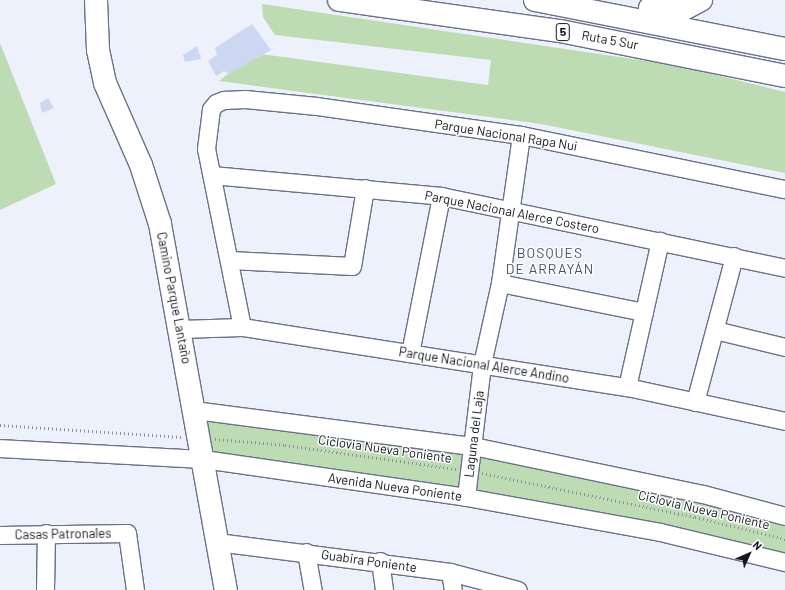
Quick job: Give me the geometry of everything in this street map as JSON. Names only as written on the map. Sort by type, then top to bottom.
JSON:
[{"type":"main road","name":"Ruta 5 Sur","points":[[339,0],[560,31],[785,76]]},
{"type":"main road","name":"Ruta 5 Sur","points":[[535,0],[785,49]]},
{"type":"main road","points":[[606,0],[673,12],[687,9],[701,0]]},
{"type":"main road","name":"Camino Parque Lantaño","points":[[96,7],[98,50],[105,84],[142,165],[155,204],[180,329],[226,590]]},
{"type":"street","name":"Parque Nacional Rapa Nui","points":[[212,175],[206,149],[211,109],[216,103],[224,100],[245,99],[317,106],[521,135],[785,189]]},
{"type":"street","name":"Laguna del Laja","points":[[466,498],[482,364],[500,283],[521,135]]},
{"type":"street","name":"Parque Nacional Alerce Costero","points":[[212,175],[441,196],[734,256],[785,268]]},
{"type":"street","points":[[212,175],[230,260],[242,327]]},
{"type":"street","points":[[230,260],[352,266],[365,188]]},
{"type":"street","points":[[410,353],[441,196]]},
{"type":"street","points":[[627,387],[660,241]]},
{"type":"street","points":[[695,402],[734,256]]},
{"type":"street","points":[[500,283],[644,312]]},
{"type":"street","name":"Parque Nacional Alerce Andino","points":[[180,329],[242,327],[627,387],[785,422]]},
{"type":"street","points":[[715,330],[785,348]]},
{"type":"street","points":[[194,410],[473,446],[703,494],[785,516]]},
{"type":"street","name":"Avenida Nueva Poniente","points":[[0,448],[202,459],[466,498],[660,532],[785,562]]},
{"type":"street","points":[[46,533],[46,590]]},
{"type":"street","name":"Casas Patronales","points":[[0,535],[46,533],[127,533],[135,590]]},
{"type":"street","name":"Guabira Poniente","points":[[217,542],[380,561],[450,572],[518,590]]},
{"type":"street","points":[[306,552],[313,590]]},
{"type":"street","points":[[380,561],[384,590]]},
{"type":"street","points":[[450,572],[454,590]]},
{"type":"path","name":"Ciclovia Nueva Poniente","points":[[0,425],[285,445],[469,471],[695,517],[785,538]]},
{"type":"green space","points":[[262,4],[680,66],[785,92],[785,173],[541,124],[219,81],[254,53],[488,85],[491,60],[275,35],[263,17]]},
{"type":"green space","points":[[0,43],[56,184],[0,210]]},
{"type":"green space","points":[[202,416],[477,453],[655,490],[785,522],[785,556],[209,455]]},
{"type":"building","points":[[252,24],[271,50],[229,74],[224,71],[216,76],[208,61],[217,55],[215,48]]},
{"type":"building","points":[[197,46],[201,59],[185,62],[183,55]]},
{"type":"building","points":[[48,98],[54,108],[42,113],[40,103]]},
{"type":"district","name":"BOSQUES DE ARRAYÁN","points":[[550,262]]}]
